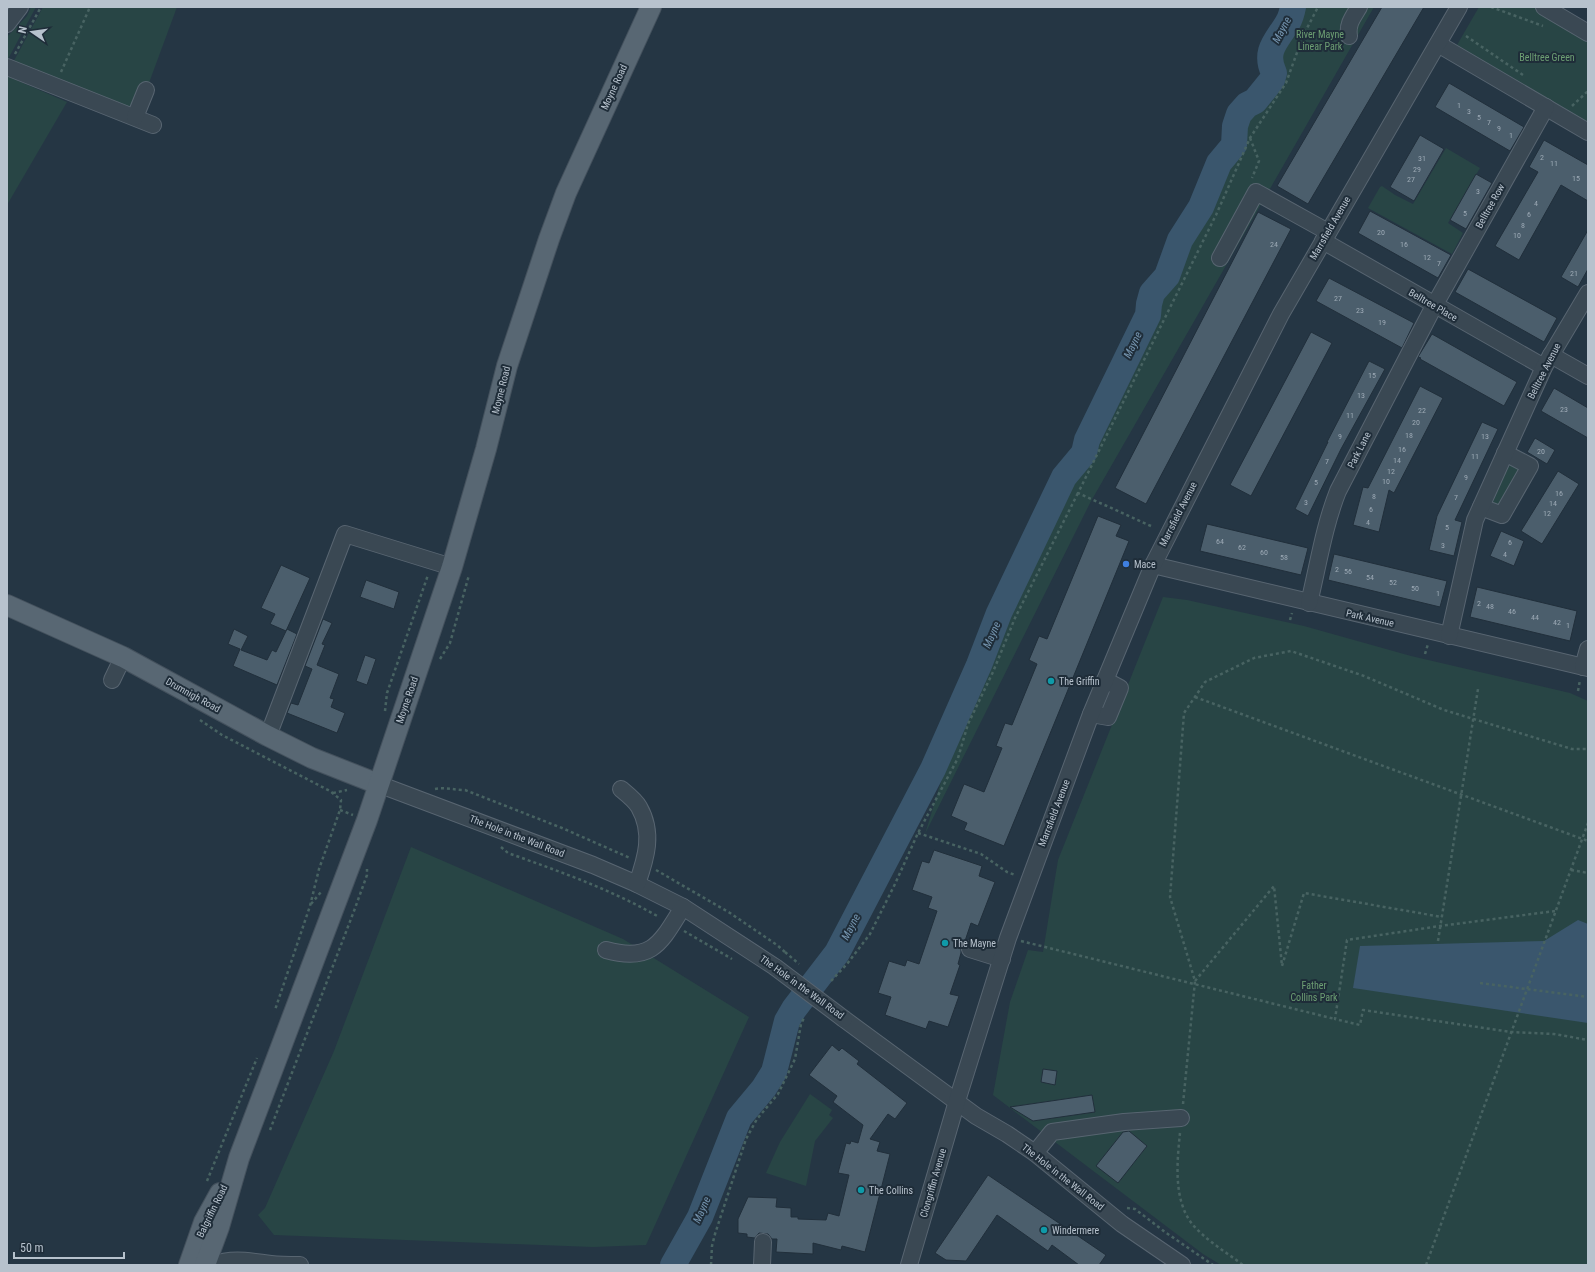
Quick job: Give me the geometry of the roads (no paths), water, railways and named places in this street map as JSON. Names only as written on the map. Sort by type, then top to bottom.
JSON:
[{"type":"main road","name":"Moyne Road","points":[[239,1158],[323,938],[378,784],[452,567],[486,449],[507,366],[549,239],[566,193],[651,7]]},
{"type":"main road","name":"Drumnigh Road","points":[[7,605],[123,657],[268,736],[312,758],[378,784]]},
{"type":"main road","name":"Balgriffin Road","points":[[189,1265],[204,1222],[239,1158]]},
{"type":"main road","points":[[205,1265],[219,1227],[239,1158]]},
{"type":"street","points":[[1349,36],[1349,23],[1359,7]]},
{"type":"street","name":"Marrsfield Avenue","points":[[957,1101],[1008,938],[1029,880],[1091,714],[1153,565],[1281,314],[1459,7]]},
{"type":"street","points":[[1544,7],[1588,33]]},
{"type":"street","points":[[1438,44],[1588,132]]},
{"type":"street","points":[[7,67],[153,125]]},
{"type":"street","points":[[135,117],[146,90]]},
{"type":"street","name":"Belltree Row","points":[[1434,306],[1546,107]]},
{"type":"street","name":"Belltree Place","points":[[1220,258],[1256,192],[1434,306],[1547,361],[1588,376]]},
{"type":"street","name":"Belltree Avenue","points":[[1449,636],[1475,520],[1547,361],[1588,293]]},
{"type":"street","name":"Park Lane","points":[[1309,603],[1327,525],[1338,491],[1434,306]]},
{"type":"street","points":[[1481,507],[1502,515],[1530,466],[1506,453]]},
{"type":"street","points":[[268,736],[345,534],[452,567]]},
{"type":"street","name":"Park Avenue","points":[[1153,565],[1585,668]]},
{"type":"street","points":[[1585,668],[1588,649]]},
{"type":"street","points":[[112,680],[123,657]]},
{"type":"street","name":"The Hole in the Wall Road","points":[[378,784],[592,865],[637,884],[683,907],[775,967],[976,1116],[1007,1134],[1035,1153],[1122,1224],[1182,1265]]},
{"type":"street","points":[[621,789],[638,806],[648,830],[646,860],[637,884]]},
{"type":"street","points":[[606,950],[622,954],[646,952],[662,940],[683,907]]},
{"type":"street","points":[[970,949],[1002,960]]},
{"type":"street","name":"Clongriffin Avenue","points":[[909,1265],[957,1101]]},
{"type":"street","points":[[1035,1153],[1052,1132],[1124,1122],[1181,1118]]},
{"type":"street","points":[[762,1265],[763,1242]]},
{"type":"street","points":[[214,1265],[223,1262],[254,1261],[272,1264],[300,1265]]},
{"type":"water","points":[[1578,920],[1588,924],[1588,1023],[1353,988],[1360,946],[1544,941]]},
{"type":"waterway","name":"Mayne","points":[[673,1265],[700,1217],[739,1118],[764,1088],[774,1072],[787,1021],[794,1009],[837,953],[933,769],[979,665],[999,613],[1064,477],[1084,453],[1087,440],[1148,315],[1152,293],[1167,276],[1180,240],[1201,207],[1219,163],[1234,145],[1235,126],[1239,114],[1247,105],[1255,101],[1272,80],[1274,73],[1271,65],[1271,52],[1276,40],[1289,20],[1293,7]]},
{"type":"place","name":"Mace","points":[[1126,564]]},
{"type":"place","name":"The Griffin","points":[[1051,681]]},
{"type":"place","name":"The Mayne","points":[[945,943]]},
{"type":"place","name":"The Collins","points":[[861,1190]]},
{"type":"place","name":"Windermere","points":[[1044,1230]]},
{"type":"park label","name":"River Mayne Linear Park","points":[[1320,40]]},
{"type":"park label","name":"Belltree Green","points":[[1547,57]]},
{"type":"park label","name":"Father Collins Park","points":[[1314,990]]}]
